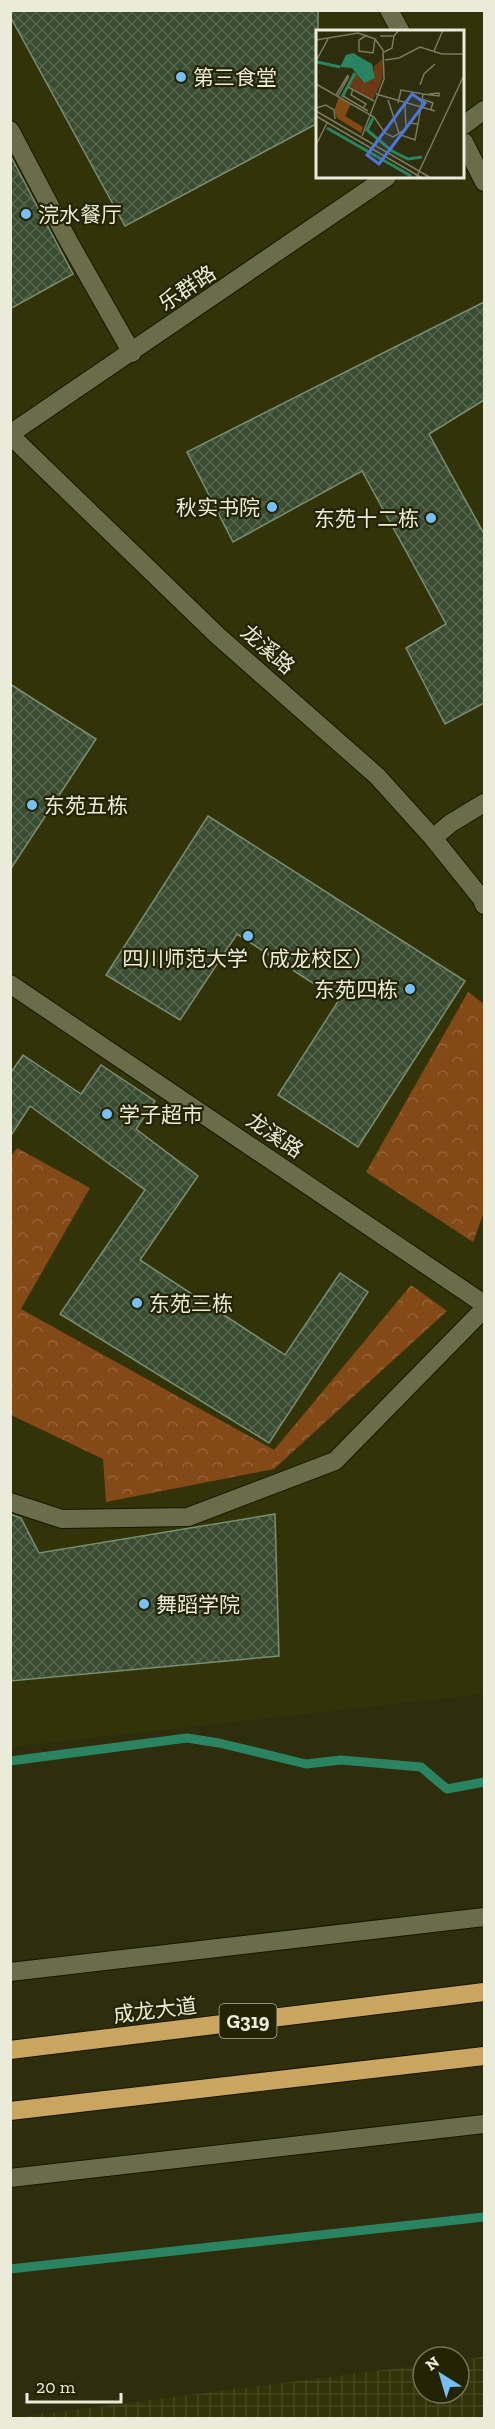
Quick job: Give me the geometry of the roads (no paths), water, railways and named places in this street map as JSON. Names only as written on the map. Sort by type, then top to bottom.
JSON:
[{"type":"highway","name":"成龙大道","points":[[10,2050],[484,1992]]},
{"type":"highway","points":[[10,2111],[484,2056]]},
{"type":"street","points":[[389,10],[400,30]]},
{"type":"street","points":[[465,124],[484,110]]},
{"type":"street","points":[[10,130],[69,242],[132,352]]},
{"type":"street","points":[[465,144],[484,182]]},
{"type":"street","name":"乐群路","points":[[10,435],[386,178]]},
{"type":"street","name":"龙溪路","points":[[10,435],[218,636],[377,776],[433,838],[482,899],[484,905]]},
{"type":"street","points":[[433,838],[451,823],[484,803]]},
{"type":"street","name":"龙溪路","points":[[10,984],[484,1306],[335,1461],[188,1517],[62,1519],[10,1502]]},
{"type":"street","points":[[10,1972],[484,1917]]},
{"type":"street","points":[[10,2178],[484,2124]]},
{"type":"waterway","points":[[10,1761],[187,1738],[219,1743],[306,1764],[341,1760],[421,1767],[447,1789],[484,1782]]},
{"type":"waterway","points":[[10,2269],[484,2217]]},
{"type":"place","name":"第三食堂","points":[[181,77]]},
{"type":"place","name":"浣水餐厅","points":[[26,214]]},
{"type":"place","name":"秋实书院","points":[[272,507]]},
{"type":"place","name":"东苑十二栋","points":[[431,518]]},
{"type":"place","name":"东苑五栋","points":[[32,805]]},
{"type":"place","name":"四川师范大学（成龙校区）","points":[[248,936]]},
{"type":"place","name":"东苑四栋","points":[[410,989]]},
{"type":"place","name":"学子超市","points":[[107,1114]]},
{"type":"place","name":"东苑三栋","points":[[137,1303]]},
{"type":"place","name":"舞蹈学院","points":[[144,1604]]}]
